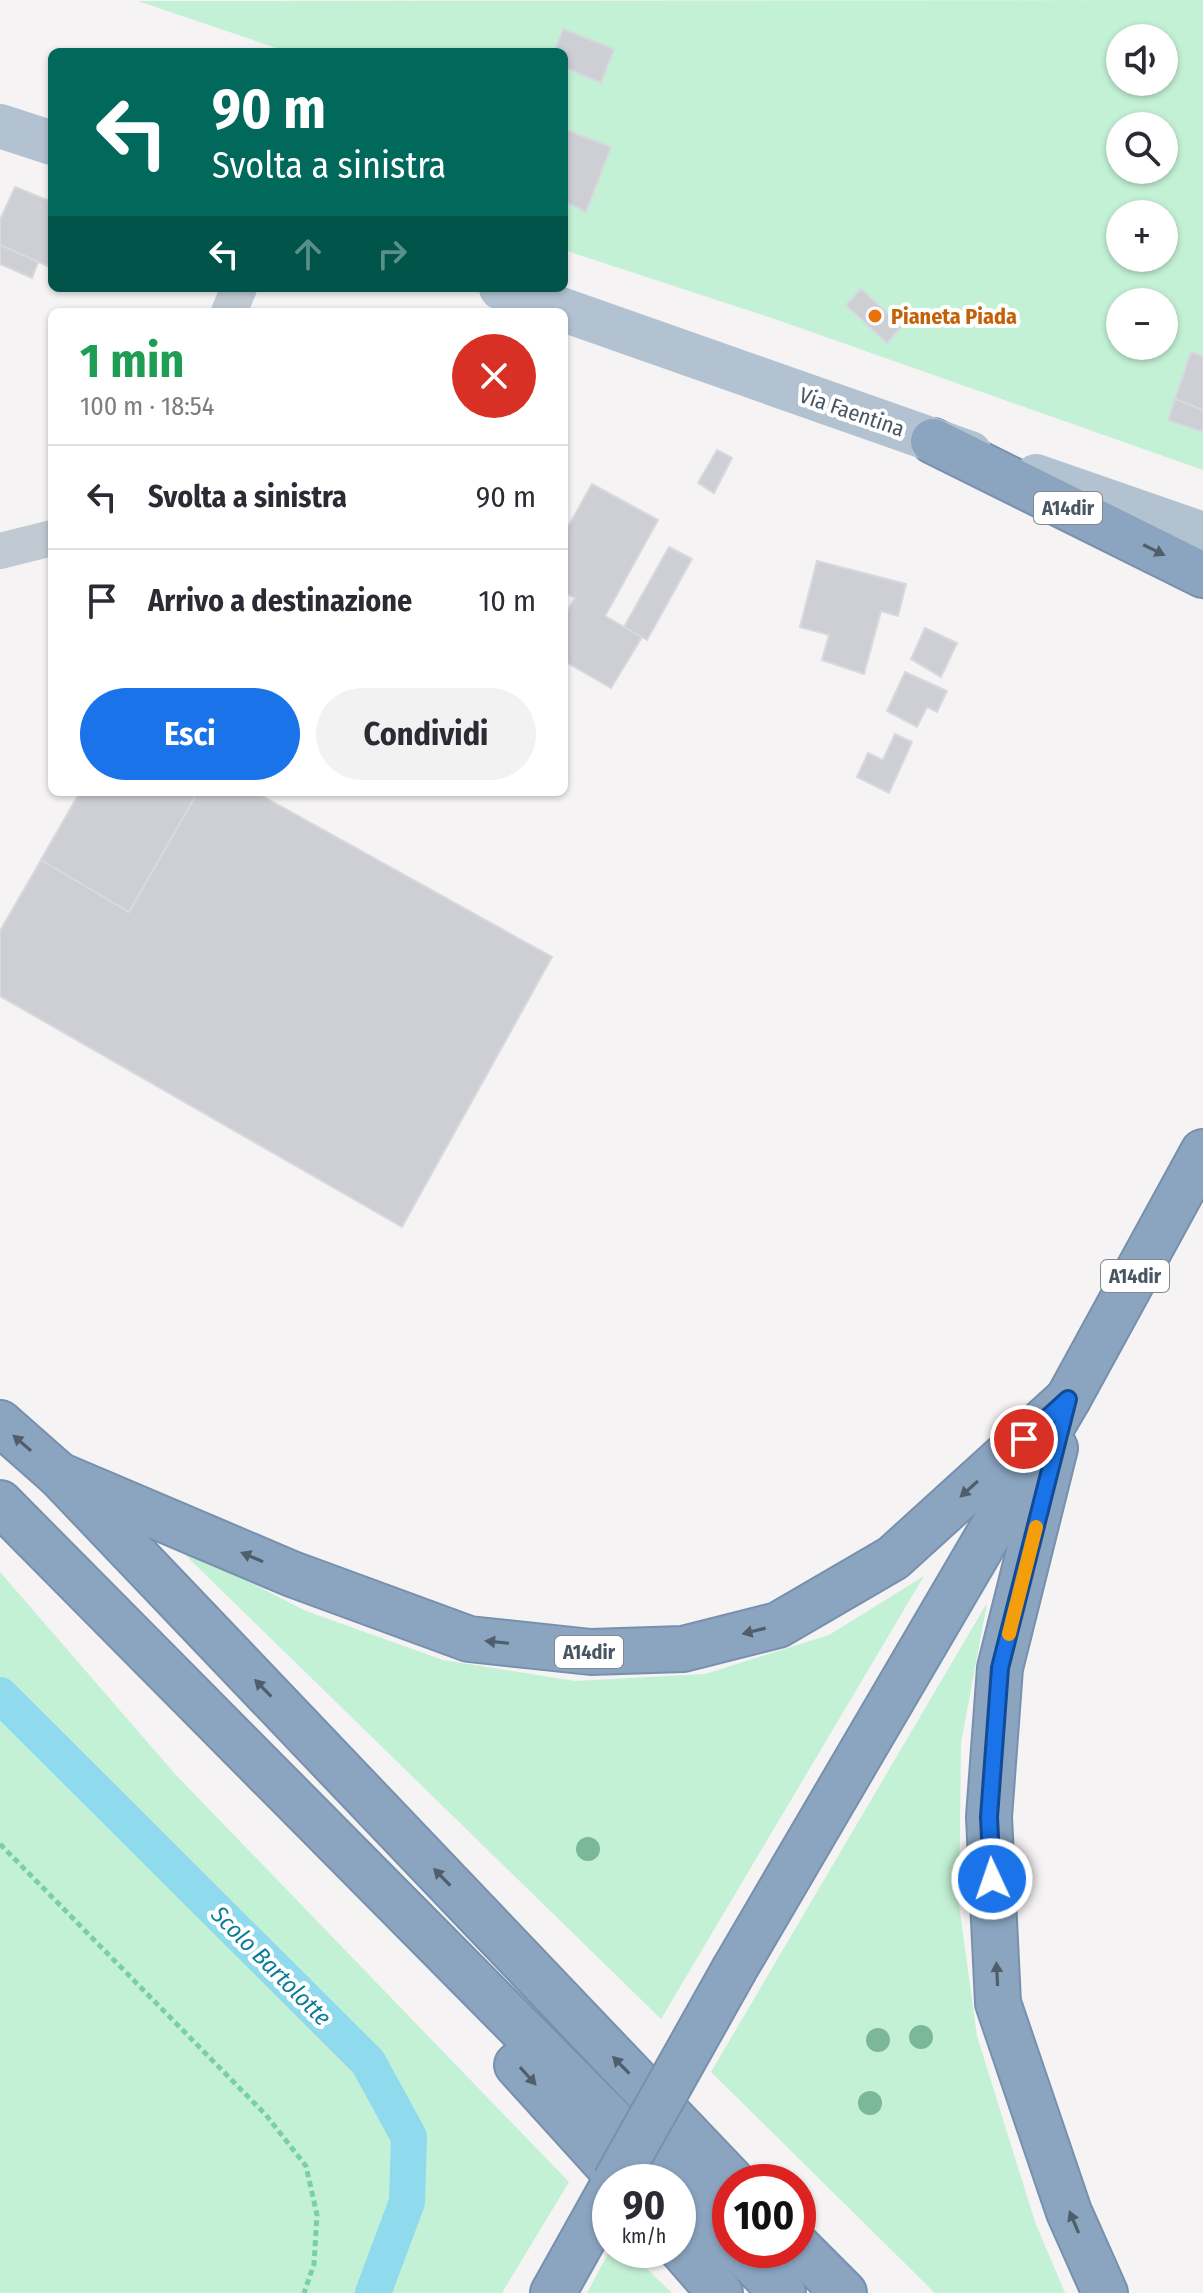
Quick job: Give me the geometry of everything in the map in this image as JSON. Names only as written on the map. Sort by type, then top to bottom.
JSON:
[{"type":"highway","name":"A14dir","points":[[933,441],[1203,575]]},
{"type":"highway","name":"A14dir","points":[[625,2164],[735,1968],[1068,1399],[1203,1152]]},
{"type":"highway","name":"A14dir","points":[[59,1475],[292,1574],[469,1639],[591,1652],[683,1649],[778,1625],[893,1558],[1068,1399]]},
{"type":"highway","name":"A14dir","points":[[1068,1399],[1000,1668],[989,1817],[998,2003],[1069,2212],[1105,2293]]},
{"type":"highway","name":"A14dir","points":[[0,1423],[59,1475],[716,2164]]},
{"type":"highway","points":[[10,1513],[607,2164]]},
{"type":"highway","points":[[10,1513],[655,2164]]},
{"type":"highway","points":[[696,2205],[712,2222]]},
{"type":"highway","points":[[553,2293],[592,2223]]},
{"type":"highway","points":[[816,2265],[844,2293]]},
{"type":"highway","points":[[696,2266],[720,2293]]},
{"type":"highway","points":[[758,2268],[783,2293]]},
{"type":"main road","points":[[0,126],[48,142]]},
{"type":"main road","name":"Via Faentina","points":[[512,292],[557,308]]},
{"type":"main road","name":"Via Faentina","points":[[568,312],[1203,534]]},
{"type":"street","points":[[0,551],[48,539]]},
{"type":"path","points":[[0,1844],[266,2115],[306,2166],[317,2215],[314,2264],[304,2293]]},
{"type":"green space","points":[[1203,0],[1203,470],[772,318],[568,251],[568,48],[276,48],[138,1]]},
{"type":"green space","points":[[174,1544],[306,1611],[443,1660],[575,1681],[705,1674],[829,1635],[924,1576],[661,2019]]},
{"type":"green space","points":[[0,1572],[175,1774],[569,2182],[502,2293],[0,2293]]},
{"type":"green space","points":[[987,1603],[961,1743],[959,1905],[977,2036],[1035,2222],[1065,2293],[935,2293],[816,2176],[816,2164],[804,2164],[711,2072]]},
{"type":"green space","points":[[600,2268],[646,2268],[672,2293],[587,2293]]},
{"type":"building","points":[[563,29],[614,49],[601,83],[568,69],[568,48],[556,48]]},
{"type":"building","points":[[568,131],[611,147],[586,212],[568,203]]},
{"type":"building","points":[[15,187],[48,200],[48,266],[0,245],[0,220]]},
{"type":"building","points":[[0,245],[38,262],[32,278],[0,264]]},
{"type":"building","points":[[861,289],[902,326],[887,343],[846,305]]},
{"type":"building","points":[[1191,352],[1203,356],[1203,410],[1175,399]]},
{"type":"building","points":[[1175,399],[1203,410],[1203,432],[1168,420]]},
{"type":"building","points":[[717,450],[732,458],[714,493],[698,483]]},
{"type":"building","points":[[592,484],[658,520],[605,616],[642,637],[611,688],[568,663],[568,609],[575,598],[568,594],[568,527]]},
{"type":"building","points":[[669,547],[692,559],[647,640],[624,627]]},
{"type":"building","points":[[817,561],[906,584],[898,616],[881,611],[864,674],[822,660],[829,635],[800,627]]},
{"type":"building","points":[[925,628],[957,643],[941,677],[911,659]]},
{"type":"building","points":[[905,672],[947,691],[937,712],[927,707],[917,727],[887,711]]},
{"type":"building","points":[[895,734],[912,742],[889,793],[857,777],[868,753],[883,760]]},
{"type":"building","points":[[78,796],[196,796],[129,912],[41,860]]},
{"type":"building","points":[[196,796],[262,796],[552,957],[402,1227],[0,996],[0,931],[41,860],[129,912]]},
{"type":"waterway","name":"Scolo Bartolotte","points":[[0,1695],[368,2062],[409,2137],[407,2202],[373,2293]]},
{"type":"slow traffic","points":[[1009,1634],[1036,1527]]},
{"type":"place","name":"Pianeta Piada","points":[[875,316]]},
{"type":"route","points":[[992,1879],[989,1817],[1000,1668],[1068,1399],[1024,1439]]}]
